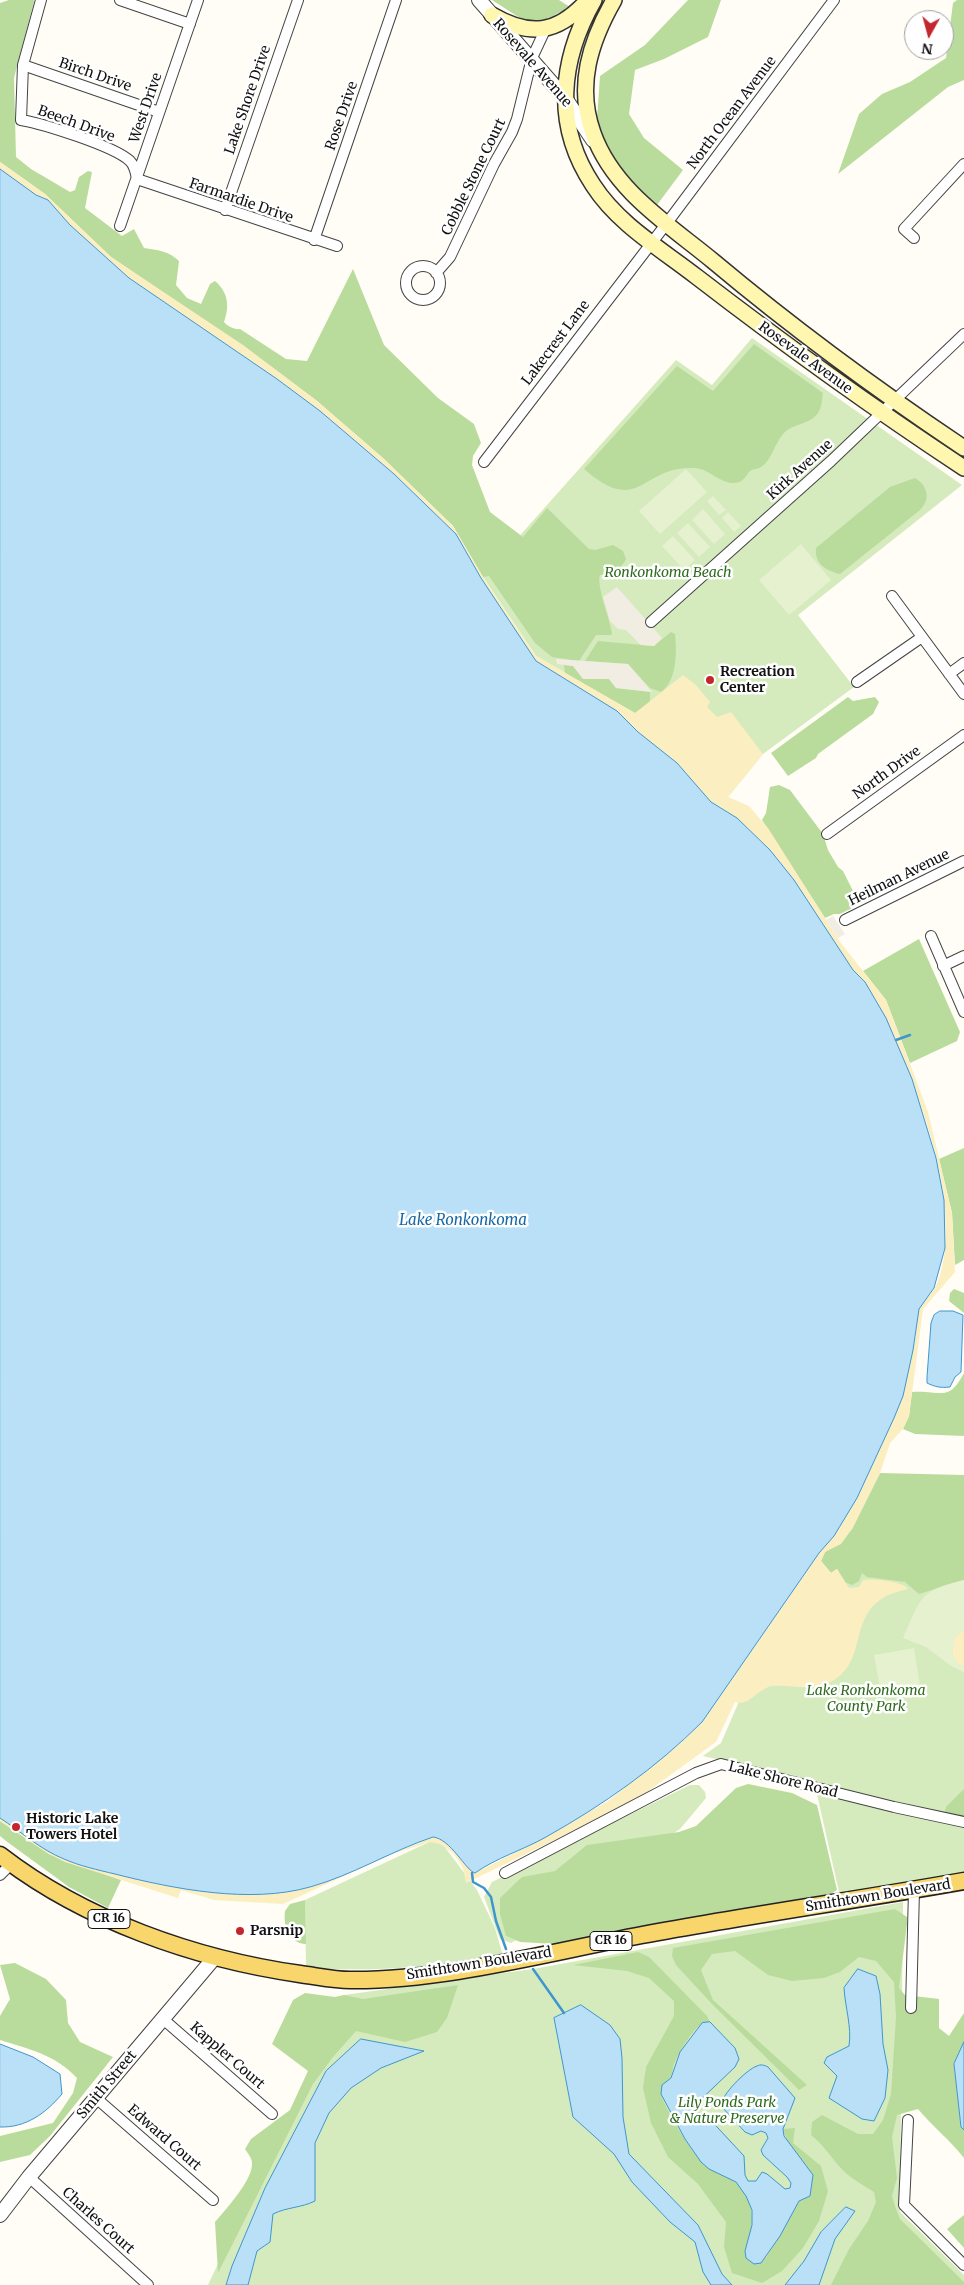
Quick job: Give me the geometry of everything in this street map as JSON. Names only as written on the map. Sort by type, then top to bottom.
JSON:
[{"type":"main road","points":[[492,15],[522,28],[546,28],[568,20],[588,0]]},
{"type":"main road","name":"Rosevale Avenue","points":[[594,0],[573,43],[567,70],[565,98],[574,146],[592,184],[613,211],[781,342],[881,413],[964,468]]},
{"type":"main road","name":"Rosevale Avenue","points":[[614,0],[597,31],[586,76],[590,123],[608,164],[628,189],[666,223],[760,300],[894,400],[964,448]]},
{"type":"main road","name":"Smithtown Boulevard","points":[[4,1864],[111,1920],[215,1957],[267,1969],[348,1980],[414,1977],[642,1935],[964,1881]]},
{"type":"street","points":[[22,65],[41,0]]},
{"type":"street","points":[[120,0],[190,24]]},
{"type":"street","name":"West Drive","points":[[120,226],[198,0]]},
{"type":"street","name":"Lake Shore Drive","points":[[225,210],[298,0]]},
{"type":"street","name":"Rose Drive","points":[[314,240],[396,0]]},
{"type":"street","name":"Rosevale Avenue","points":[[479,0],[532,58],[565,98],[601,151]]},
{"type":"street","name":"North Ocean Avenue","points":[[651,242],[834,0]]},
{"type":"street","name":"Cobble Stone Court","points":[[436,273],[450,257],[494,164],[512,132],[532,58],[546,28]]},
{"type":"street","name":"Birch Drive","points":[[22,65],[159,112]]},
{"type":"street","name":"Beech Drive","points":[[22,65],[21,120],[110,150],[125,157],[132,162],[137,179]]},
{"type":"street","points":[[914,238],[904,229],[964,164]]},
{"type":"street","name":"Farmardie Drive","points":[[137,179],[314,240],[337,246]]},
{"type":"street","name":"Lakecrest Lane","points":[[484,462],[651,242]]},
{"type":"street","name":"Kirk Avenue","points":[[651,622],[831,461],[964,334]]},
{"type":"street","points":[[892,596],[964,694]]},
{"type":"street","points":[[857,682],[922,637]]},
{"type":"street","points":[[949,674],[964,663]]},
{"type":"street","name":"North Drive","points":[[827,834],[964,734]]},
{"type":"street","name":"Heilman Avenue","points":[[845,920],[964,860]]},
{"type":"street","points":[[931,936],[964,1012]]},
{"type":"street","points":[[943,966],[964,956]]},
{"type":"street","name":"Lake Shore Road","points":[[506,1874],[696,1773],[721,1764],[894,1807],[964,1822]]},
{"type":"street","points":[[911,2008],[914,1890]]},
{"type":"street","name":"Smith Street","points":[[0,2215],[29,2177],[215,1957]]},
{"type":"street","name":"Kappler Court","points":[[163,2019],[272,2114]]},
{"type":"street","name":"Edward Court","points":[[96,2098],[214,2200]]},
{"type":"street","points":[[908,2120],[904,2205],[964,2265]]},
{"type":"street","name":"Charles Court","points":[[29,2177],[148,2285]]},
{"type":"green space","points":[[9,0],[34,0],[14,78],[16,157],[31,169],[70,192],[75,190],[79,177],[88,171],[92,172],[85,208],[122,236],[134,229],[144,248],[167,253],[179,261],[176,285],[187,298],[201,304],[210,284],[215,281],[223,290],[227,300],[224,322],[229,326],[240,329],[286,359],[307,361],[353,269],[384,345],[438,398],[474,424],[481,443],[473,456],[472,465],[490,512],[523,537],[547,508],[589,549],[595,550],[613,545],[623,551],[626,559],[622,566],[612,572],[600,575],[599,580],[611,635],[596,635],[579,661],[552,657],[535,643],[489,576],[483,577],[453,526],[384,459],[317,401],[269,365],[111,257],[45,194],[0,162],[0,3]]},
{"type":"green space","points":[[492,0],[559,0],[570,7],[541,22],[523,20]]},
{"type":"green space","points":[[688,0],[721,0],[708,37],[664,59],[635,70],[629,114],[644,138],[683,170],[657,205],[615,169],[597,119],[600,76],[645,45]]},
{"type":"green space","points":[[957,0],[964,0],[964,80],[948,87],[838,174],[859,114],[882,94],[910,82],[943,60],[954,60],[953,3]]},
{"type":"green space","name":"Ronkonkoma Beach","points":[[752,338],[962,485],[798,615],[854,687],[763,754],[728,797],[647,720],[536,656],[483,577],[676,360],[712,385]]},
{"type":"green space","points":[[754,344],[823,393],[821,407],[816,416],[792,427],[784,433],[768,460],[761,467],[750,471],[740,482],[734,483],[722,480],[700,469],[676,469],[640,486],[629,489],[617,489],[603,483],[584,469],[677,366],[713,391]]},
{"type":"green space","points":[[686,469],[707,492],[660,534],[639,511]]},
{"type":"green space","points":[[915,478],[923,485],[927,497],[920,510],[840,574],[822,566],[817,558],[816,548],[890,487]]},
{"type":"green space","points":[[713,496],[726,510],[719,515],[707,501]]},
{"type":"green space","points":[[703,509],[725,534],[714,544],[692,520]]},
{"type":"green space","points":[[728,512],[741,526],[734,532],[722,518]]},
{"type":"green space","points":[[688,523],[710,547],[699,557],[677,533]]},
{"type":"green space","points":[[673,536],[695,560],[684,570],[662,546]]},
{"type":"green space","points":[[801,544],[831,580],[789,615],[759,580]]},
{"type":"green space","points":[[671,632],[675,634],[675,666],[670,681],[661,692],[650,688],[628,664],[585,661],[598,641],[654,646]]},
{"type":"green space","points":[[564,665],[573,666],[584,679],[609,679],[616,688],[650,692],[650,702],[635,713],[565,673]]},
{"type":"green space","points":[[848,697],[853,701],[875,697],[879,702],[873,714],[818,754],[816,758],[788,776],[771,753]]},
{"type":"green space","points":[[779,785],[790,790],[823,834],[828,850],[838,867],[843,871],[858,901],[852,908],[825,918],[762,820],[766,813],[770,787]]},
{"type":"green space","points":[[919,939],[960,1032],[957,1041],[910,1063],[886,1000],[863,971]]},
{"type":"green space","points":[[964,1148],[964,1260],[955,1265],[952,1213],[939,1159]]},
{"type":"green space","points":[[954,1289],[964,1293],[964,1313],[949,1301],[950,1293]]},
{"type":"green space","points":[[964,1373],[964,1436],[915,1434],[903,1429],[909,1416],[912,1392],[948,1392]]},
{"type":"green space","points":[[880,1473],[964,1475],[964,1580],[919,1594],[905,1582],[867,1577],[862,1573],[859,1581],[852,1585],[845,1582],[837,1569],[831,1573],[821,1561],[825,1552],[852,1529]]},
{"type":"green space","name":"Lake Ronkonkoma County Park","points":[[964,1561],[964,1873],[840,1896],[814,1781],[703,1756],[721,1743],[747,1683],[831,1573]]},
{"type":"green space","points":[[964,1580],[964,1629],[955,1637],[952,1654],[958,1664],[964,1666],[964,1672],[951,1666],[926,1647],[903,1638],[914,1613],[929,1592]]},
{"type":"green space","points":[[914,1648],[920,1686],[881,1693],[874,1655]]},
{"type":"green space","points":[[748,1784],[792,1793],[817,1805],[837,1890],[829,1895],[555,1944],[520,1942],[506,1936],[500,1914],[500,1898],[522,1877],[555,1871],[587,1845],[679,1832],[696,1826],[736,1788]]},
{"type":"green space","points":[[690,1785],[699,1785],[705,1792],[706,1798],[680,1829],[506,1936],[516,1940],[511,1943],[500,1939],[484,1897],[492,1882]]},
{"type":"green space","points":[[964,1789],[964,1816],[944,1814],[946,1807]]},
{"type":"green space","points":[[0,1821],[49,1854],[121,1880],[108,1908],[69,1887],[6,1841],[0,1836]]},
{"type":"green space","points":[[438,1838],[477,1890],[495,1928],[503,1956],[405,1968],[306,1968],[305,1900]]},
{"type":"green space","points":[[305,1900],[306,1944],[295,1941],[291,1937],[285,1923],[285,1911],[290,1904]]},
{"type":"green space","name":"Lily Ponds Park & Nature Preserve","points":[[903,1902],[900,2212],[964,2275],[964,2285],[208,2285],[344,1995],[533,1969]]},
{"type":"green space","points":[[895,1909],[907,1917],[899,1988],[905,1995],[939,1999],[939,2028],[949,2036],[964,2013],[964,2042],[954,2064],[961,2127],[964,2130],[964,2158],[918,2109],[897,2115],[892,2137],[897,2178],[892,2196],[900,2219],[964,2282],[964,2285],[831,2285],[849,2249],[868,2221],[876,2202],[874,2192],[846,2173],[811,2135],[812,2122],[822,2115],[858,2134],[873,2134],[883,2120],[891,2094],[896,2017],[894,1982],[876,1961],[859,1957],[840,1972],[824,1978],[792,1981],[768,1975],[735,1951],[712,1954],[701,1970],[713,2000],[807,2085],[799,2090],[713,2005],[676,1965],[672,1956],[673,1948]]},
{"type":"green space","points":[[638,1952],[649,1957],[707,2016],[710,2022],[702,2023],[686,2042],[661,2094],[672,2119],[698,2158],[706,2165],[735,2182],[747,2196],[752,2214],[752,2224],[745,2251],[766,2258],[799,2201],[810,2196],[813,2175],[788,2143],[783,2129],[795,2128],[793,2143],[821,2166],[828,2191],[819,2221],[803,2248],[782,2271],[762,2283],[732,2273],[724,2247],[726,2222],[698,2184],[668,2157],[651,2123],[643,2088],[646,2067],[674,2016],[674,2001],[649,1978],[627,1971],[573,1965]]},
{"type":"green space","points":[[15,1963],[46,1979],[66,2000],[68,2023],[80,2042],[113,2057],[50,2136],[30,2155],[0,2162],[0,2136],[53,2123],[73,2093],[77,2078],[51,2058],[0,2040],[0,2016],[10,1999],[0,1965]]},
{"type":"green space","points":[[458,1985],[447,2018],[437,2032],[405,2042],[356,2031],[333,2057],[313,2084],[218,2273],[215,2222],[244,2186],[248,2178],[252,2161],[245,2149],[251,2139],[290,2110],[308,2071],[272,2044],[293,2000],[305,1993],[335,1997],[344,1995],[363,1999]]},
{"type":"green space","points":[[964,2215],[964,2248],[947,2229]]},
{"type":"sand","points":[[0,162],[45,194],[111,257],[243,345],[317,401],[384,459],[453,526],[483,577],[536,656],[635,713],[683,675],[696,685],[710,702],[707,707],[717,717],[731,712],[763,754],[728,797],[749,806],[768,828],[840,942],[886,1000],[928,1112],[952,1213],[955,1272],[923,1309],[909,1416],[903,1429],[890,1443],[880,1473],[852,1529],[841,1544],[825,1552],[821,1561],[831,1573],[837,1569],[849,1588],[859,1587],[863,1580],[873,1579],[894,1582],[908,1589],[886,1596],[872,1607],[864,1620],[850,1662],[841,1674],[826,1684],[813,1687],[772,1686],[767,1687],[745,1702],[735,1702],[716,1742],[633,1802],[466,1883],[463,1868],[453,1853],[440,1844],[430,1842],[392,1854],[283,1904],[214,1900],[181,1890],[178,1898],[65,1862],[49,1854],[0,1821],[0,1818],[63,1859],[161,1885],[236,1894],[282,1892],[310,1887],[433,1837],[451,1846],[475,1873],[544,1838],[608,1801],[682,1742],[702,1722],[844,1519],[865,1482],[896,1403],[907,1369],[914,1344],[919,1308],[934,1289],[943,1265],[946,1222],[944,1197],[934,1148],[919,1100],[881,1009],[794,880],[770,850],[737,818],[711,802],[617,711],[536,661],[481,578],[456,534],[394,474],[320,411],[277,379],[129,278],[70,225],[48,200],[36,195],[0,169]]},
{"type":"sand","points":[[964,1629],[964,1666],[958,1664],[952,1654],[955,1637]]},
{"type":"shaded area","points":[[617,587],[662,638],[654,646],[641,645],[626,630],[618,629],[610,621],[603,597]]},
{"type":"shaded area","points":[[556,659],[628,664],[652,692],[616,688],[609,679],[583,679],[573,666],[557,664]]},
{"type":"shaded area","points":[[833,916],[845,934],[838,938],[826,920]]},
{"type":"water","name":"Lake Ronkonkoma","points":[[0,169],[36,195],[48,200],[70,225],[129,278],[277,379],[320,411],[394,474],[456,534],[481,578],[536,661],[617,711],[638,732],[677,763],[711,802],[737,818],[770,850],[794,880],[853,970],[865,982],[886,1018],[912,1079],[936,1158],[944,1200],[945,1248],[934,1288],[919,1309],[913,1350],[903,1396],[857,1498],[834,1536],[819,1553],[702,1722],[684,1739],[628,1785],[588,1812],[546,1837],[475,1873],[467,1867],[446,1843],[433,1837],[310,1887],[287,1892],[263,1894],[212,1893],[162,1885],[76,1864],[47,1851],[0,1818]]},
{"type":"water","points":[[940,1311],[953,1311],[963,1315],[961,1372],[955,1377],[950,1387],[938,1387],[927,1383],[931,1323],[934,1315]]},
{"type":"water","points":[[858,1969],[876,1976],[880,1994],[883,2044],[888,2070],[885,2098],[874,2121],[862,2119],[829,2098],[837,2076],[824,2063],[827,2057],[849,2046],[849,2024],[844,1988]]},
{"type":"water","points":[[581,2005],[610,2025],[620,2039],[623,2117],[629,2154],[698,2225],[722,2274],[732,2285],[711,2285],[703,2272],[695,2242],[670,2222],[632,2182],[614,2154],[573,2117],[554,2018]]},
{"type":"water","points":[[710,2022],[735,2048],[739,2059],[735,2067],[693,2107],[693,2112],[705,2114],[744,2156],[745,2175],[748,2181],[756,2181],[762,2172],[785,2189],[790,2188],[791,2183],[787,2177],[763,2155],[761,2150],[768,2138],[766,2133],[761,2131],[752,2135],[745,2132],[721,2106],[729,2090],[747,2072],[760,2065],[768,2067],[795,2098],[783,2129],[784,2136],[813,2175],[810,2196],[799,2201],[780,2236],[761,2263],[754,2264],[746,2258],[745,2251],[752,2225],[752,2210],[746,2196],[736,2182],[709,2169],[701,2162],[685,2139],[661,2094],[662,2085],[671,2078],[680,2052],[702,2023]]},
{"type":"water","points":[[361,2039],[424,2051],[381,2068],[351,2088],[329,2113],[315,2143],[315,2201],[273,2214],[270,2242],[257,2251],[248,2285],[226,2285],[232,2266],[265,2188],[326,2071]]},
{"type":"water","points":[[964,2042],[964,2130],[961,2127],[954,2064]]},
{"type":"water","points":[[0,2044],[33,2057],[60,2074],[62,2094],[56,2101],[35,2118],[9,2127],[0,2127]]},
{"type":"water","points":[[846,2207],[855,2211],[835,2239],[819,2285],[785,2285],[804,2261],[821,2232]]},
{"type":"waterway","points":[[896,1040],[910,1035]]},
{"type":"waterway","points":[[472,1873],[473,1882],[484,1888],[491,1897],[496,1921],[506,1949]]},
{"type":"waterway","points":[[533,1969],[564,2013]]},
{"type":"place","name":"Recreation Center","points":[[710,680]]},
{"type":"place","name":"Historic Lake Towers Hotel","points":[[16,1827]]},
{"type":"place","name":"Parsnip","points":[[240,1931]]}]
